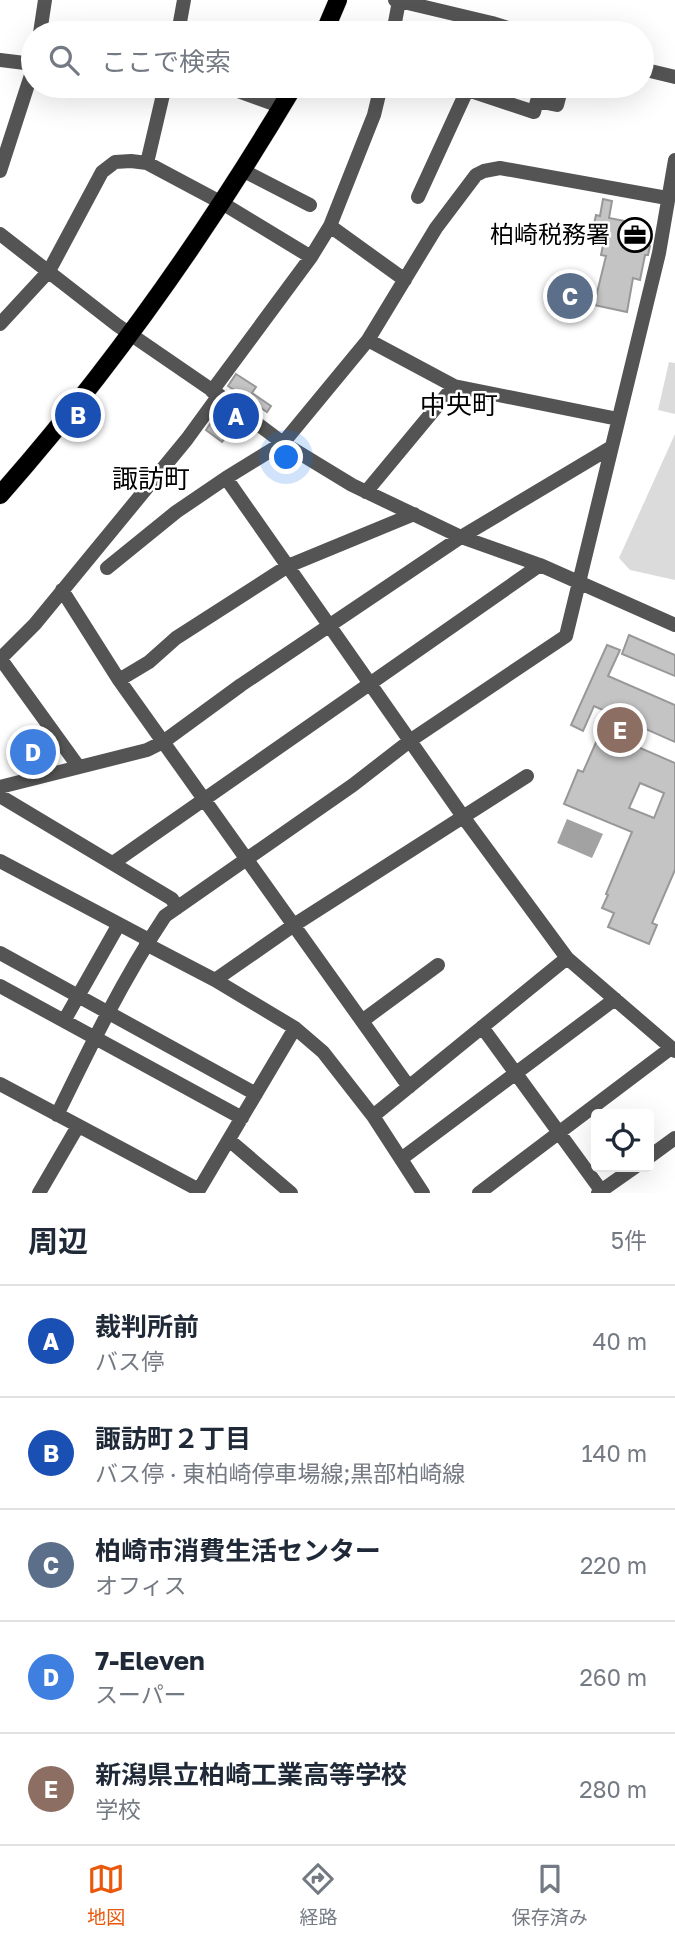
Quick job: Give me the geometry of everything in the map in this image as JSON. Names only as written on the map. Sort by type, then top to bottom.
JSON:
[{"type":"main road","points":[[329,21],[338,0]]},
{"type":"main road","points":[[0,495],[58,430],[132,334],[188,256],[287,98]]},
{"type":"street","points":[[42,21],[45,0]]},
{"type":"street","points":[[180,21],[184,0]]},
{"type":"street","points":[[394,21],[397,1],[466,21]]},
{"type":"street","points":[[0,60],[21,64]]},
{"type":"street","points":[[654,72],[675,77]]},
{"type":"street","points":[[0,171],[23,98]]},
{"type":"street","points":[[147,163],[162,98]]},
{"type":"street","points":[[257,98],[282,107]]},
{"type":"street","points":[[78,766],[0,658],[35,624],[187,439],[311,257],[330,226],[374,115],[378,98]]},
{"type":"street","points":[[418,197],[463,98]]},
{"type":"street","points":[[496,98],[534,112],[537,101],[556,105],[558,98]]},
{"type":"street","points":[[0,324],[49,271],[102,172],[115,162],[131,160],[147,163],[222,203],[311,257]]},
{"type":"street","points":[[57,1115],[107,1012],[164,916],[353,785],[411,740],[566,636],[659,253],[675,160]]},
{"type":"street","points":[[107,568],[176,512],[283,443],[368,341],[436,228],[470,182],[484,171],[500,168],[667,198]]},
{"type":"street","points":[[242,170],[310,205]]},
{"type":"street","points":[[330,226],[405,280]]},
{"type":"street","points":[[0,234],[283,443],[366,492],[461,537],[540,565],[675,625]]},
{"type":"street","points":[[368,341],[454,386],[618,419]]},
{"type":"street","points":[[366,492],[454,386]]},
{"type":"street","points":[[0,787],[147,750],[163,742],[329,625],[461,537],[610,448]]},
{"type":"street","points":[[226,478],[464,818],[567,958],[673,1049],[479,1193]]},
{"type":"street","points":[[119,680],[149,662],[176,638],[288,566],[414,514]]},
{"type":"street","points":[[113,863],[540,565]]},
{"type":"street","points":[[62,590],[119,680],[409,1087]]},
{"type":"street","points":[[215,980],[293,925],[527,776]]},
{"type":"street","points":[[0,796],[173,899],[177,908]]},
{"type":"street","points":[[0,861],[118,924],[295,1028],[323,1052],[373,1116],[424,1193]]},
{"type":"street","points":[[64,1021],[118,924]]},
{"type":"street","points":[[0,953],[256,1094]]},
{"type":"street","points":[[373,1116],[567,958]]},
{"type":"street","points":[[362,1021],[438,965]]},
{"type":"street","points":[[0,986],[242,1118]]},
{"type":"street","points":[[401,1159],[615,999]]},
{"type":"street","points":[[482,1027],[600,1192],[628,1172]]},
{"type":"street","points":[[1,1086],[198,1191],[295,1028]]},
{"type":"street","points":[[39,1193],[79,1126]]},
{"type":"street","points":[[654,1153],[675,1138]]},
{"type":"street","points":[[229,1140],[291,1193]]},
{"type":"shaded area","points":[[669,362],[675,363],[675,414],[658,410]]},
{"type":"shaded area","points":[[675,434],[675,580],[630,570],[619,558]]},
{"type":"shaded area","points":[[567,819],[603,834],[592,858],[557,843]]},
{"type":"building","points":[[603,199],[612,201],[609,218],[645,225],[641,244],[650,246],[648,255],[645,255],[640,280],[633,278],[627,312],[594,305],[606,256],[601,255],[606,231],[593,228],[596,215],[600,216]]},
{"type":"building","points":[[236,374],[256,387],[252,393],[271,406],[267,412],[228,386]]},
{"type":"building","points":[[218,412],[236,425],[222,442],[206,430]]},
{"type":"building","points":[[629,635],[675,655],[675,676],[622,654]]},
{"type":"building","points":[[607,645],[620,650],[608,676],[675,705],[675,742],[594,706],[583,731],[571,725]]},
{"type":"building","points":[[601,731],[675,763],[675,870],[652,923],[657,925],[649,944],[608,927],[614,913],[602,908],[632,832],[564,804],[578,770],[583,772]],"holes":[[[640,783],[664,793],[654,818],[629,808]]]},
{"type":"place","name":"柏崎税務署","points":[[635,235]]},
{"type":"place","name":"柏崎市消費生活センター","points":[[570,296]]},
{"type":"place","name":"諏訪町２丁目","points":[[78,415]]},
{"type":"place","name":"裁判所前","points":[[236,416]]},
{"type":"place","name":"新潟県立柏崎工業高等学校","points":[[620,730]]},
{"type":"place","name":"7-Eleven","points":[[33,752]]},
{"type":"district","name":"中央町","points":[[459,405]]},
{"type":"district","name":"諏訪町","points":[[151,479]]}]
